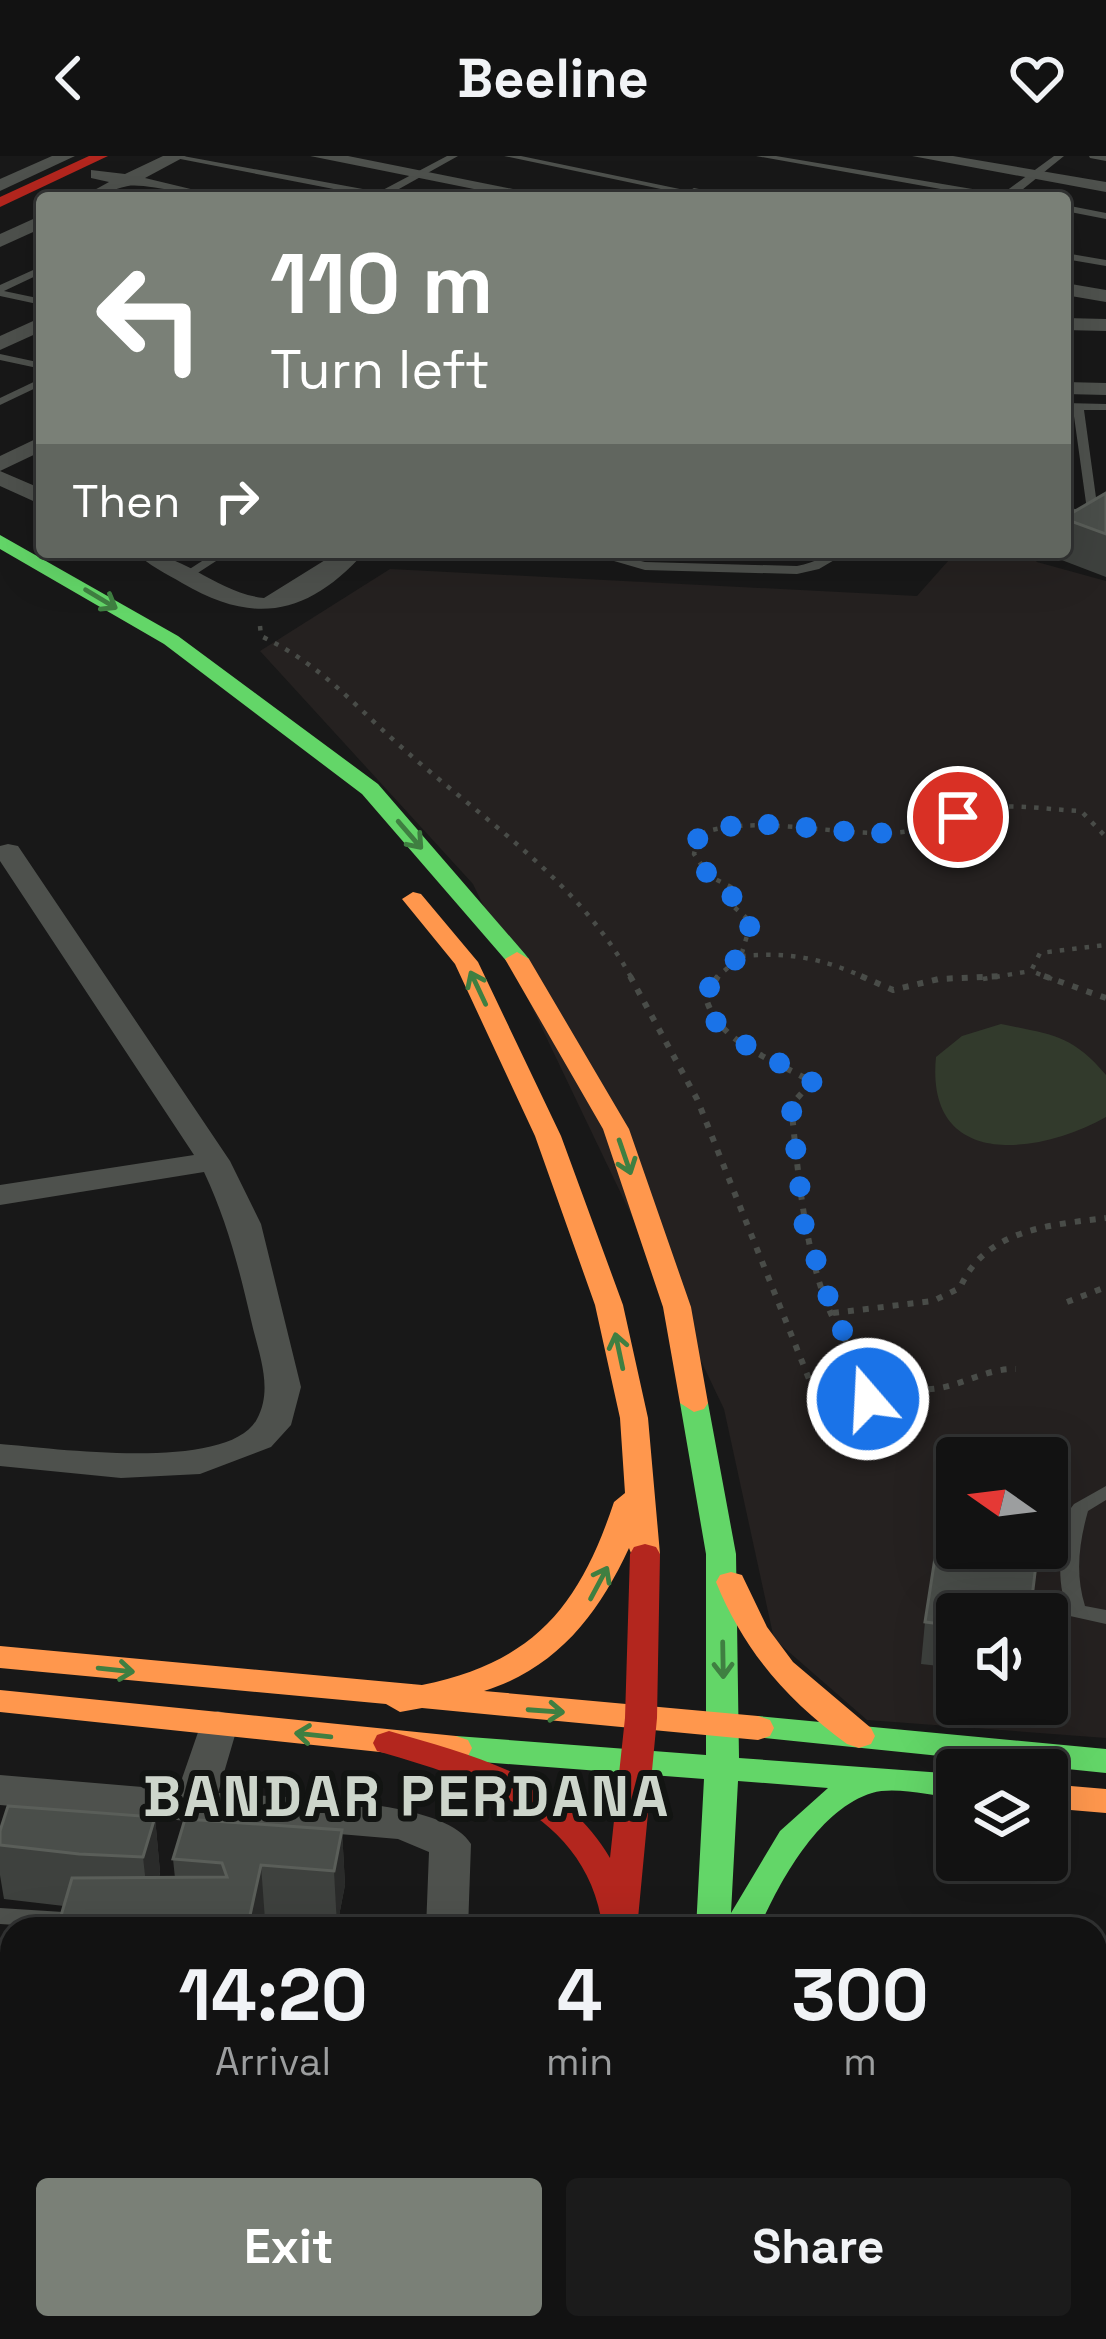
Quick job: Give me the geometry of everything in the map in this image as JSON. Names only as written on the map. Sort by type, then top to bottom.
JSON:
[{"type":"main road","points":[[37,192],[132,168]]},
{"type":"main road","points":[[61,192],[96,176]]},
{"type":"main road","points":[[0,202],[36,192]]},
{"type":"main road","points":[[0,220],[36,203]]},
{"type":"main road","points":[[0,541],[171,640],[370,789],[513,952],[616,1129],[676,1306],[721,1554],[748,1632],[792,1691],[859,1736]]},
{"type":"main road","points":[[0,567],[114,640]]},
{"type":"main road","points":[[396,878],[466,962],[548,1136],[609,1305],[634,1418],[645,1550],[641,1718],[620,1917]]},
{"type":"main road","points":[[400,1701],[460,1690],[515,1672],[538,1659],[581,1616],[626,1518],[633,1484],[634,1418]]},
{"type":"main road","points":[[714,1917],[724,1724],[721,1554]]},
{"type":"main road","points":[[0,1658],[400,1701],[724,1724],[1106,1761]]},
{"type":"main road","points":[[0,1701],[389,1743],[936,1784]]},
{"type":"main road","points":[[389,1743],[492,1772],[549,1801],[582,1834],[606,1873],[616,1917]]},
{"type":"main road","points":[[746,1917],[760,1875],[832,1794],[872,1778]]},
{"type":"main road","points":[[1068,1798],[1106,1802]]},
{"type":"street","points":[[0,186],[10,175],[66,156]]},
{"type":"street","points":[[319,156],[516,192]]},
{"type":"street","points":[[921,156],[1106,187]]},
{"type":"street","points":[[132,168],[175,157]]},
{"type":"street","points":[[132,168],[182,192]]},
{"type":"street","points":[[0,241],[36,223]]},
{"type":"street","points":[[1071,290],[1106,296]]},
{"type":"street","points":[[1071,324],[1106,326]]},
{"type":"street","points":[[0,344],[36,325]]},
{"type":"street","points":[[1071,399],[1106,389]]},
{"type":"street","points":[[0,465],[36,445]]},
{"type":"street","points":[[0,478],[36,495]]},
{"type":"street","points":[[158,558],[240,601],[280,602],[344,558]]},
{"type":"street","points":[[0,1455],[165,1467],[230,1454],[273,1425],[284,1387],[244,1224],[214,1161],[8,861]]},
{"type":"street","points":[[0,1195],[214,1161]]},
{"type":"street","points":[[191,1816],[218,1725]]},
{"type":"street","points":[[0,1790],[191,1816],[404,1824],[450,1844],[447,1917]]},
{"type":"lane","points":[[385,192],[454,156]]},
{"type":"lane","points":[[508,156],[675,192]]},
{"type":"lane","points":[[760,156],[970,192]]},
{"type":"lane","points":[[1013,192],[1060,156]]},
{"type":"lane","points":[[1094,156],[1106,158]]},
{"type":"lane","points":[[175,157],[356,192]]},
{"type":"lane","points":[[1071,209],[1106,215]]},
{"type":"lane","points":[[1071,257],[1106,263]]},
{"type":"lane","points":[[0,291],[36,272]]},
{"type":"lane","points":[[0,291],[36,300]]},
{"type":"lane","points":[[0,357],[36,365]]},
{"type":"lane","points":[[0,402],[36,384]]},
{"type":"lane","points":[[1071,400],[1106,407]]},
{"type":"lane","points":[[1071,408],[1099,516]]},
{"type":"lane","points":[[189,574],[214,558]]},
{"type":"lane","points":[[613,558],[645,566],[797,570],[831,558]]},
{"type":"lane","points":[[1106,1492],[1080,1508],[1072,1528],[1071,1597],[1077,1611],[1106,1618]]},
{"type":"path","points":[[280,602],[259,619],[261,636],[300,655],[359,702],[394,741],[531,856],[611,940],[697,1099],[809,1379],[842,1405],[868,1399],[868,1372],[833,1313],[804,1224],[791,1105],[812,1082],[784,1062],[739,1046],[718,1028],[707,1001],[716,973],[741,956],[791,952],[823,958],[893,990],[939,979],[974,980],[1031,971],[1106,998]]},
{"type":"path","points":[[741,956],[751,922],[734,906],[730,887],[709,876],[694,854],[699,834],[729,823],[815,833],[891,833],[933,830],[995,807],[1052,807],[1081,811],[1106,837]]},
{"type":"path","points":[[1031,971],[1040,953],[1106,945]]},
{"type":"path","points":[[833,1313],[933,1301],[960,1288],[970,1264],[1026,1228],[1106,1218]]},
{"type":"path","points":[[1067,1302],[1106,1287]]},
{"type":"path","points":[[868,1372],[936,1390],[952,1389],[992,1366],[1016,1369]]},
{"type":"shaded area","points":[[951,558],[1033,558],[1106,581],[1106,1738],[867,1720],[774,1639],[724,1409],[473,884],[260,651],[390,569],[917,596]]},
{"type":"shaded area","points":[[1001,1024],[1060,1038],[1094,1061],[1106,1075],[1106,1117],[1049,1140],[1019,1145],[991,1144],[967,1135],[948,1119],[937,1093],[936,1057],[962,1036]]},
{"type":"building","points":[[1106,493],[1106,534],[1071,521],[1071,513]]},
{"type":"building","points":[[936,1551],[936,1569],[1035,1569],[1033,1593],[936,1593],[936,1623],[925,1622]]},
{"type":"building","points":[[8,1806],[155,1817],[143,1857],[79,1854],[0,1845]]},
{"type":"building","points":[[185,1819],[342,1830],[334,1871],[261,1865],[250,1917],[61,1917],[72,1878],[227,1877],[222,1863],[173,1859]]},
{"type":"traffic: fast","points":[[0,541],[171,640],[370,789],[517,959]]},
{"type":"traffic: fast","points":[[694,1403],[721,1554],[724,1724],[714,1917]]},
{"type":"traffic: fast","points":[[758,1728],[1106,1761]]},
{"type":"traffic: fast","points":[[456,1748],[936,1784]]},
{"type":"traffic: fast","points":[[747,1917],[777,1860],[808,1822],[872,1778]]},
{"type":"traffic: slow","points":[[413,899],[466,962],[548,1136],[609,1305],[634,1418],[645,1554]]},
{"type":"traffic: slow","points":[[517,959],[616,1129],[677,1307],[694,1403]]},
{"type":"traffic: slow","points":[[400,1701],[486,1679],[550,1642],[597,1585],[629,1502]]},
{"type":"traffic: slow","points":[[731,1582],[753,1630],[782,1669],[859,1736]]},
{"type":"traffic: slow","points":[[0,1657],[758,1728]]},
{"type":"traffic: slow","points":[[0,1701],[456,1748]]},
{"type":"traffic: slow","points":[[1068,1798],[1106,1801]]},
{"type":"traffic: jam","points":[[0,203],[101,156]]},
{"type":"traffic: jam","points":[[621,1917],[641,1718],[645,1554]]},
{"type":"traffic: jam","points":[[389,1743],[501,1780],[560,1817],[584,1843],[603,1876],[617,1917]]},
{"type":"district","name":"BANDAR PERDANA","points":[[407,1796]]},
{"type":"route","points":[[868,1399],[868,1372],[836,1320],[804,1224],[791,1105],[812,1082],[784,1062],[739,1046],[718,1028],[707,1001],[716,973],[741,956],[751,922],[734,906],[730,887],[709,876],[694,854],[699,834],[729,823],[815,833],[851,829],[891,833],[933,830],[958,817]]}]
